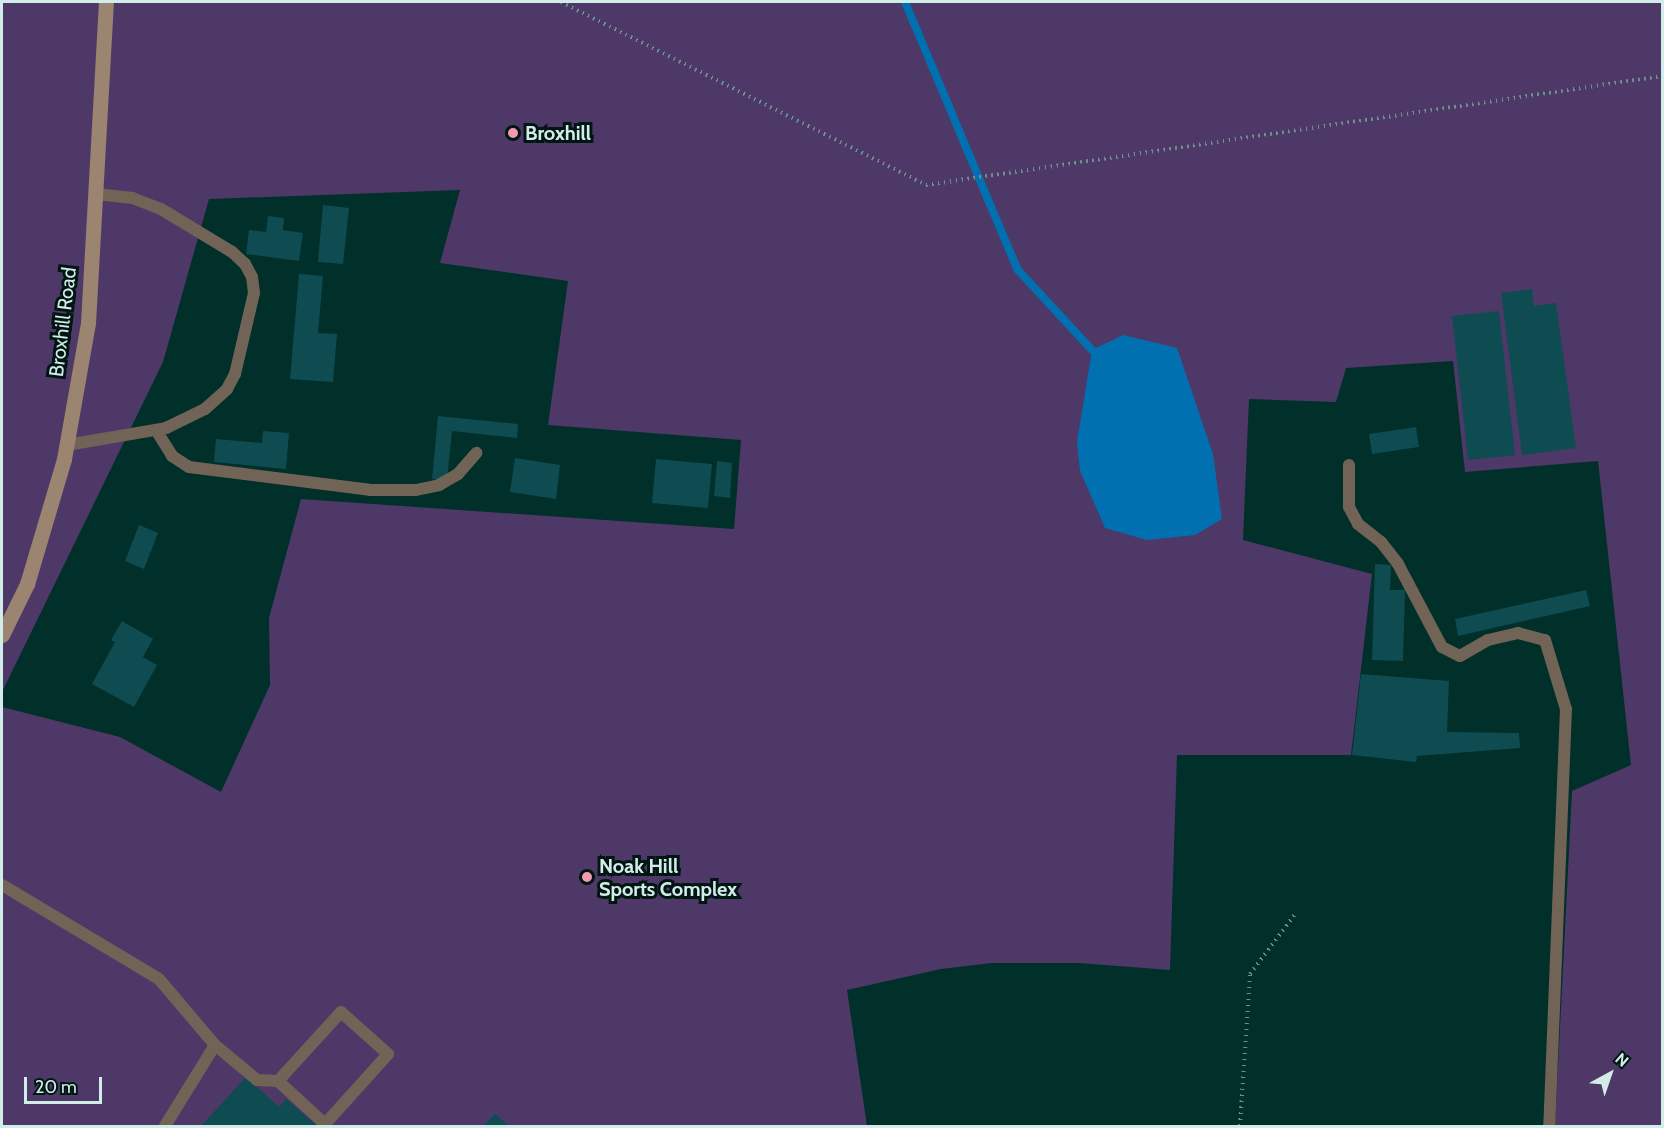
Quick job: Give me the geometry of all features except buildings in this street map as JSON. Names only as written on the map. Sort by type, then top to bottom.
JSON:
[{"type":"street","name":"Broxhill Road","points":[[2,634],[27,584],[67,445],[88,323],[106,2]]},
{"type":"lane","points":[[67,445],[156,430],[178,423],[205,409],[227,389],[235,374],[248,327],[254,293],[252,277],[245,264],[232,252],[161,209],[133,198],[95,194]]},
{"type":"lane","points":[[156,430],[172,456],[189,467],[370,490],[416,490],[440,485],[458,474],[476,453]]},
{"type":"lane","points":[[1349,465],[1349,507],[1358,524],[1381,542],[1398,564],[1442,647],[1460,656],[1488,640],[1518,633],[1545,640],[1566,708],[1548,1126]]},
{"type":"lane","points":[[2,885],[159,979],[215,1045],[257,1080],[278,1082],[325,1124],[388,1054],[341,1012],[278,1082]]},
{"type":"lane","points":[[165,1126],[215,1045]]},
{"type":"path","points":[[561,2],[926,185],[1662,76]]},
{"type":"path","points":[[1240,1126],[1250,974],[1296,913]]},
{"type":"shaded area","points":[[2,2],[1662,2],[1662,1126],[1555,1126],[1572,791],[1631,765],[1598,461],[1465,472],[1453,361],[1346,368],[1336,402],[1249,399],[1243,540],[1372,574],[1351,755],[1177,755],[1170,970],[1079,963],[992,963],[941,969],[847,990],[867,1126],[2,1126],[2,707],[120,737],[221,792],[270,685],[269,618],[301,499],[734,529],[741,440],[548,425],[568,281],[440,263],[460,190],[209,199],[163,362],[2,692]]},
{"type":"water","points":[[1123,335],[1177,348],[1213,454],[1222,519],[1195,535],[1147,540],[1105,528],[1080,471],[1077,442],[1092,350]]},
{"type":"waterway","points":[[905,2],[1017,269],[1092,350]]},
{"type":"place","name":"Broxhill","points":[[513,133]]},
{"type":"place","name":"Noak Hill Sports Complex","points":[[587,877]]}]
